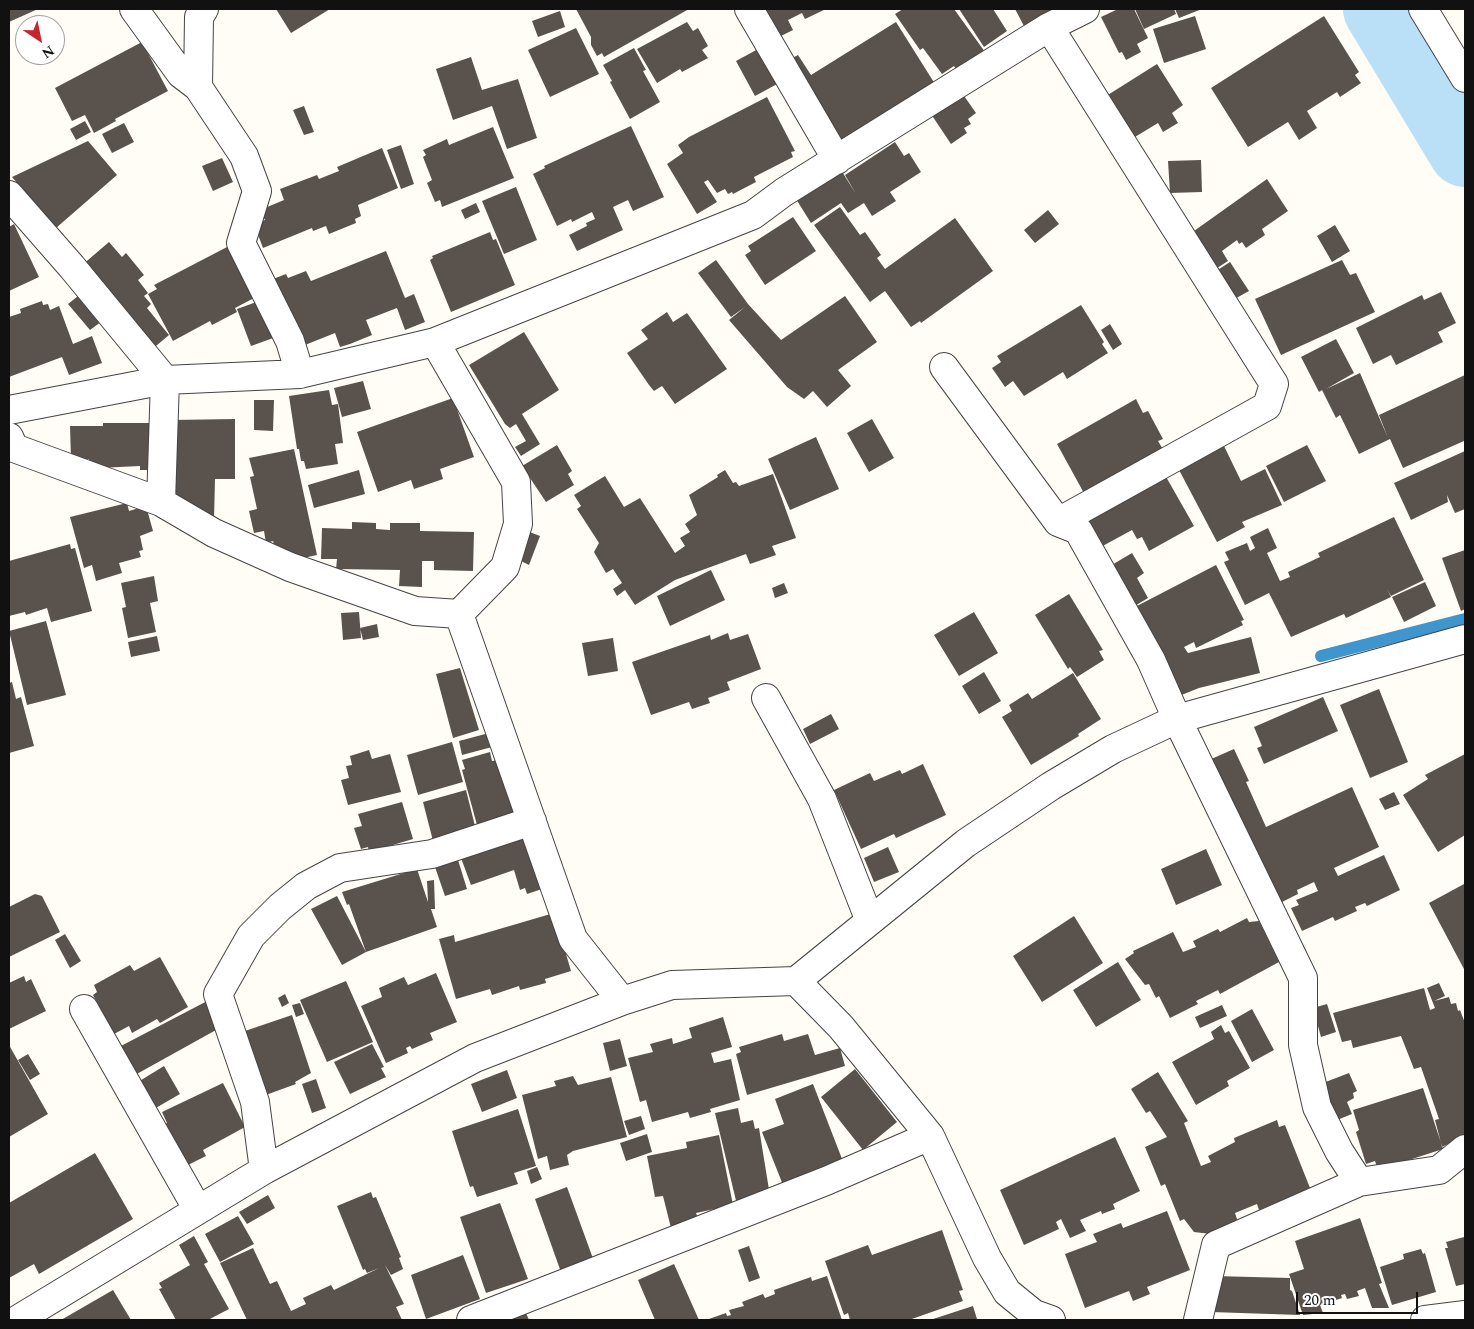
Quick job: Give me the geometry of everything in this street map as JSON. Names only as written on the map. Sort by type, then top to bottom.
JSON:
[{"type":"street","points":[[134,9],[181,74],[198,87],[244,156],[256,191],[241,243],[290,342],[300,374]]},
{"type":"street","points":[[198,87],[199,17],[204,9]]},
{"type":"street","points":[[748,9],[837,160]]},
{"type":"street","points":[[9,410],[165,380],[300,374],[435,342],[752,215],[784,192],[1049,27],[1085,9]]},
{"type":"street","points":[[1424,9],[1465,78]]},
{"type":"street","points":[[1049,27],[1274,384],[1268,406],[1058,522]]},
{"type":"street","points":[[9,195],[72,267],[165,380],[161,502]]},
{"type":"street","points":[[9,438],[14,448],[161,502],[214,533],[290,567],[415,611],[459,614],[505,567],[518,524],[516,482],[435,342]]},
{"type":"street","points":[[944,367],[1058,522],[1078,530],[1151,660],[1177,719],[1303,978],[1303,1045],[1317,1107],[1359,1182]]},
{"type":"street","points":[[459,614],[573,939],[622,1001]]},
{"type":"street","points":[[17,1320],[264,1170],[474,1058],[622,1001],[672,985],[796,982],[966,843],[1051,786],[1113,749],[1177,719],[1465,639]]},
{"type":"street","points":[[766,698],[822,799],[870,921]]},
{"type":"street","points":[[264,1170],[255,1102],[218,994],[252,936],[280,907],[306,886],[340,868],[432,854],[532,821]]},
{"type":"street","points":[[796,982],[841,1027],[930,1136],[987,1258],[1007,1292],[1034,1314],[1051,1320]]},
{"type":"street","points":[[84,1009],[198,1210]]},
{"type":"street","points":[[471,1320],[826,1181],[930,1136]]},
{"type":"street","points":[[1198,1320],[1216,1245],[1359,1182],[1439,1170],[1464,1151]]},
{"type":"street","points":[[1425,1320],[1465,1315]]},
{"type":"building","points":[[9,9],[38,9],[25,15],[15,15],[15,19],[9,22]]},
{"type":"building","points":[[276,9],[330,9],[291,33]]},
{"type":"building","points":[[576,9],[689,9],[604,57],[602,53],[597,56],[591,45],[591,37]]},
{"type":"building","points":[[760,9],[826,9],[805,19],[802,13],[788,20],[793,30],[775,39]]},
{"type":"building","points":[[903,9],[954,9],[985,52],[958,72],[954,66],[942,74],[923,48],[920,50],[895,14]]},
{"type":"building","points":[[959,9],[993,9],[1007,31],[984,47]]},
{"type":"building","points":[[1015,9],[1059,9],[1024,26]]},
{"type":"building","points":[[1118,9],[1134,9],[1148,38],[1137,44],[1141,52],[1126,60],[1122,52],[1119,53],[1101,17]]},
{"type":"building","points":[[1135,9],[1174,9],[1176,14],[1144,29]]},
{"type":"building","points":[[1175,9],[1202,9],[1179,18]]},
{"type":"building","points":[[560,11],[565,27],[538,37],[532,21]]},
{"type":"building","points":[[1195,16],[1206,49],[1164,63],[1153,29]]},
{"type":"building","points":[[1324,16],[1359,72],[1355,75],[1361,83],[1340,97],[1337,92],[1307,111],[1317,128],[1299,140],[1288,122],[1248,147],[1211,88]]},
{"type":"building","points":[[687,22],[693,31],[698,28],[708,46],[702,50],[708,58],[682,72],[680,69],[657,83],[637,49]]},
{"type":"building","points":[[896,22],[935,84],[841,143],[787,61],[798,55],[811,75]]},
{"type":"building","points":[[576,28],[599,74],[550,97],[528,50]]},
{"type":"building","points":[[142,42],[168,91],[115,119],[116,121],[94,133],[85,115],[72,121],[55,88]]},
{"type":"building","points":[[634,48],[646,70],[643,71],[660,102],[630,119],[603,65]]},
{"type":"building","points":[[760,48],[779,83],[755,96],[736,61]]},
{"type":"building","points":[[471,57],[482,90],[518,79],[537,138],[507,149],[492,106],[453,120],[436,69]]},
{"type":"building","points":[[1157,64],[1183,105],[1172,113],[1178,123],[1163,132],[1158,123],[1130,140],[1103,98]]},
{"type":"building","points":[[962,93],[976,113],[968,119],[971,124],[964,128],[967,133],[951,144],[931,114]]},
{"type":"building","points":[[767,97],[795,151],[791,152],[793,157],[754,177],[756,182],[733,194],[732,192],[728,194],[725,189],[717,193],[708,180],[704,182],[717,202],[697,214],[667,164],[683,153],[678,145],[689,137]]},
{"type":"building","points":[[304,106],[314,132],[304,135],[293,110]]},
{"type":"building","points":[[85,121],[91,132],[76,140],[70,129]]},
{"type":"building","points":[[124,123],[134,142],[112,153],[102,134]]},
{"type":"building","points":[[631,126],[664,197],[633,211],[628,200],[613,207],[623,230],[577,251],[569,235],[587,226],[586,223],[595,219],[592,212],[572,222],[571,219],[557,226],[533,174],[545,168],[544,166]]},
{"type":"building","points":[[493,127],[514,178],[442,207],[440,200],[435,202],[427,183],[432,180],[423,157],[426,155],[423,150],[447,139],[449,145]]},
{"type":"building","points":[[88,141],[117,175],[56,228],[12,177]]},
{"type":"building","points":[[895,142],[904,156],[909,153],[921,172],[890,192],[896,201],[872,216],[864,203],[848,213],[841,203],[811,223],[796,199],[841,170],[856,194],[845,175]]},
{"type":"building","points":[[401,145],[414,184],[401,189],[387,150]]},
{"type":"building","points":[[382,148],[398,188],[358,205],[361,216],[355,219],[356,223],[329,234],[326,226],[313,231],[312,228],[263,248],[254,224],[265,220],[260,210],[284,200],[280,189],[317,175],[319,179],[339,171],[337,167]]},
{"type":"building","points":[[222,158],[233,182],[213,191],[202,166]]},
{"type":"building","points":[[1201,160],[1202,192],[1170,193],[1168,161]]},
{"type":"building","points":[[1267,179],[1288,211],[1262,229],[1265,235],[1246,248],[1242,242],[1239,244],[1237,240],[1222,251],[1228,261],[1211,272],[1187,236]]},
{"type":"building","points":[[516,187],[537,240],[504,254],[482,201]]},
{"type":"building","points":[[476,203],[480,212],[465,219],[461,210]]},
{"type":"building","points":[[840,207],[860,235],[865,232],[881,255],[877,258],[885,269],[955,218],[993,271],[921,323],[920,321],[911,327],[885,291],[870,302],[814,225]]},
{"type":"building","points":[[1048,210],[1059,224],[1035,243],[1024,230]]},
{"type":"building","points":[[793,217],[816,251],[765,285],[745,255],[751,251],[748,246]]},
{"type":"building","points":[[14,224],[39,277],[9,291],[9,227]]},
{"type":"building","points":[[1335,225],[1350,251],[1332,262],[1317,236]]},
{"type":"building","points":[[490,232],[493,240],[496,239],[515,285],[451,312],[430,260],[433,258],[432,256]]},
{"type":"building","points":[[109,242],[122,257],[126,253],[144,275],[138,280],[148,293],[144,296],[151,304],[147,308],[169,335],[150,351],[81,266]]},
{"type":"building","points":[[229,246],[256,297],[235,308],[237,312],[212,325],[210,321],[173,341],[148,294],[157,289],[154,285]]},
{"type":"building","points":[[386,251],[405,298],[414,294],[425,322],[405,330],[397,308],[366,320],[372,335],[350,344],[340,347],[335,333],[300,347],[273,279],[286,274],[288,278],[306,271],[311,281]]},
{"type":"building","points":[[716,260],[748,304],[781,340],[845,296],[877,342],[838,370],[851,386],[827,407],[813,391],[804,399],[787,387],[729,320],[745,307],[731,317],[698,273]]},
{"type":"building","points":[[1342,260],[1350,275],[1356,273],[1375,312],[1281,355],[1255,299]]},
{"type":"building","points":[[1230,262],[1249,291],[1231,301],[1213,273]]},
{"type":"building","points":[[83,292],[105,319],[90,330],[68,304]]},
{"type":"building","points":[[1441,292],[1456,323],[1438,332],[1443,342],[1396,365],[1391,355],[1373,364],[1356,328],[1422,295],[1424,300]]},
{"type":"building","points":[[262,300],[276,337],[251,346],[237,309]]},
{"type":"building","points":[[42,301],[43,305],[48,304],[50,310],[59,306],[73,344],[92,336],[102,363],[69,375],[62,357],[9,377],[9,317],[21,313],[20,309]]},
{"type":"building","points":[[1081,305],[1104,342],[1102,344],[1108,353],[1067,379],[1063,372],[1024,396],[1013,381],[1005,387],[992,368],[1001,362],[997,356]]},
{"type":"building","points":[[667,312],[673,322],[687,313],[727,369],[675,404],[662,386],[654,391],[627,353],[648,339],[641,330]]},
{"type":"building","points":[[1110,324],[1122,344],[1113,350],[1101,330]]},
{"type":"building","points":[[524,332],[559,390],[522,414],[540,444],[521,456],[515,447],[526,441],[516,424],[510,428],[505,424],[469,365]]},
{"type":"building","points":[[1336,339],[1354,373],[1326,389],[1360,373],[1388,438],[1379,415],[1465,375],[1465,443],[1464,441],[1403,468],[1390,439],[1359,454],[1340,415],[1336,418],[1322,390],[1319,392],[1301,357]]},
{"type":"building","points":[[363,381],[371,409],[342,417],[334,388]]},
{"type":"building","points":[[329,390],[332,405],[338,404],[343,443],[335,444],[338,464],[306,469],[304,461],[301,461],[299,449],[297,449],[289,396]]},
{"type":"building","points":[[453,398],[474,457],[440,469],[443,479],[414,489],[411,480],[378,492],[357,432]]},
{"type":"building","points":[[1136,399],[1143,413],[1148,411],[1163,439],[1158,441],[1164,451],[1085,495],[1057,444]]},
{"type":"building","points":[[254,400],[274,400],[273,431],[254,430]]},
{"type":"building","points":[[235,419],[235,479],[215,479],[214,520],[173,500],[172,420]]},
{"type":"building","points":[[872,419],[894,458],[869,472],[847,433]]},
{"type":"building","points":[[103,423],[152,423],[152,467],[148,466],[148,470],[140,470],[140,466],[99,468],[89,465],[89,459],[71,459],[70,426],[103,426]]},
{"type":"building","points":[[816,437],[839,489],[790,510],[768,459]]},
{"type":"building","points":[[557,445],[572,471],[568,474],[574,485],[546,502],[522,466]]},
{"type":"building","points":[[1307,445],[1326,481],[1284,502],[1266,466]]},
{"type":"building","points":[[1224,446],[1241,481],[1265,469],[1282,505],[1242,522],[1245,527],[1217,542],[1178,468]]},
{"type":"building","points":[[294,449],[317,555],[294,560],[276,550],[273,541],[266,543],[264,531],[254,533],[249,511],[257,509],[250,477],[254,476],[249,458]]},
{"type":"building","points":[[1465,451],[1465,509],[1455,513],[1447,495],[1448,502],[1411,520],[1394,483]]},
{"type":"building","points":[[359,470],[365,494],[314,508],[308,485]]},
{"type":"building","points":[[725,470],[733,483],[736,482],[739,486],[773,474],[796,538],[772,546],[776,555],[750,564],[746,554],[675,580],[635,605],[625,590],[617,596],[613,589],[622,583],[613,569],[606,573],[594,552],[599,543],[577,509],[581,506],[574,495],[605,476],[624,507],[640,498],[675,553],[685,546],[680,538],[690,532],[685,524],[697,515],[689,495],[718,477],[717,475]]},
{"type":"building","points":[[1165,475],[1194,526],[1149,551],[1142,537],[1137,539],[1132,530],[1099,548],[1084,521]]},
{"type":"building","points":[[127,503],[129,511],[146,506],[153,531],[140,536],[143,550],[139,551],[141,557],[119,563],[122,573],[96,581],[92,565],[84,568],[70,517]]},
{"type":"building","points":[[1394,517],[1424,580],[1391,596],[1387,589],[1391,597],[1346,618],[1344,614],[1291,637],[1269,593],[1245,605],[1224,562],[1229,560],[1225,552],[1247,543],[1250,551],[1255,548],[1250,537],[1268,528],[1277,548],[1267,553],[1280,581],[1290,577],[1288,572],[1320,557],[1318,553]]},
{"type":"building","points":[[352,522],[376,523],[376,529],[390,530],[390,523],[420,523],[420,531],[474,532],[473,571],[434,570],[434,561],[422,561],[422,587],[399,586],[400,570],[336,569],[337,559],[321,559],[322,528],[352,529]]},
{"type":"building","points":[[527,531],[540,536],[529,565],[517,559]]},
{"type":"building","points":[[70,544],[71,549],[75,548],[92,611],[51,622],[47,608],[26,615],[25,612],[9,616],[9,561]]},
{"type":"building","points":[[1465,550],[1465,609],[1461,611],[1442,558]]},
{"type":"building","points":[[1132,553],[1144,573],[1137,578],[1148,598],[1128,610],[1105,569]]},
{"type":"building","points":[[1216,565],[1244,620],[1241,621],[1243,625],[1196,648],[1194,642],[1184,647],[1188,653],[1251,637],[1260,673],[1199,688],[1179,696],[1135,607]]},
{"type":"building","points":[[711,570],[725,600],[670,626],[657,596]]},
{"type":"building","points":[[154,576],[158,601],[150,603],[156,632],[128,638],[122,608],[126,607],[121,583]]},
{"type":"building","points":[[1425,582],[1436,606],[1404,622],[1392,597]]},
{"type":"building","points":[[784,583],[788,593],[775,598],[772,588]]},
{"type":"building","points":[[1069,594],[1103,650],[1099,651],[1104,660],[1077,677],[1070,667],[1068,669],[1035,615]]},
{"type":"building","points":[[359,612],[361,638],[343,640],[341,613]]},
{"type":"building","points":[[974,612],[998,653],[959,676],[934,635]]},
{"type":"building","points":[[46,621],[66,695],[27,705],[9,631]]},
{"type":"building","points":[[377,624],[379,637],[363,640],[360,628]]},
{"type":"building","points":[[728,633],[730,640],[748,634],[761,669],[727,682],[730,690],[708,698],[710,703],[692,709],[689,702],[651,715],[632,662],[710,635],[711,640]]},
{"type":"building","points":[[157,636],[160,651],[131,657],[128,642]]},
{"type":"building","points":[[613,638],[618,671],[588,676],[582,643]]},
{"type":"building","points":[[460,668],[479,730],[453,738],[436,674]]},
{"type":"building","points":[[984,672],[1001,701],[979,714],[962,686]]},
{"type":"building","points":[[1073,673],[1101,719],[1078,734],[1079,736],[1031,765],[1002,717],[1012,711],[1009,705],[1028,693],[1032,699]]},
{"type":"building","points":[[12,682],[16,699],[21,697],[34,746],[9,753],[9,683]]},
{"type":"building","points":[[1379,689],[1408,762],[1370,778],[1340,705]]},
{"type":"building","points":[[1323,697],[1338,731],[1264,764],[1257,748],[1262,746],[1254,727]]},
{"type":"building","points":[[831,714],[839,729],[810,744],[803,729]]},
{"type":"building","points":[[489,733],[492,747],[462,755],[459,741]]},
{"type":"building","points":[[452,742],[463,782],[418,795],[407,755]]},
{"type":"building","points":[[1234,749],[1249,781],[1246,782],[1266,827],[1352,787],[1379,847],[1334,868],[1338,876],[1384,855],[1400,890],[1367,906],[1365,903],[1355,907],[1357,911],[1335,921],[1333,917],[1302,931],[1291,908],[1299,905],[1296,900],[1318,891],[1314,882],[1297,890],[1298,894],[1278,904],[1209,760]]},
{"type":"building","points":[[369,750],[372,759],[390,754],[401,792],[348,805],[341,780],[349,778],[346,766],[352,765],[350,756]]},
{"type":"building","points":[[490,752],[492,761],[499,760],[514,815],[477,825],[462,770],[465,769],[462,760]]},
{"type":"building","points":[[1465,754],[1465,835],[1438,852],[1403,795],[1428,779],[1425,775]]},
{"type":"building","points":[[923,764],[946,815],[896,838],[894,834],[861,849],[834,790],[870,773],[874,781],[900,770],[902,774]]},
{"type":"building","points":[[466,790],[476,830],[433,841],[423,802]]},
{"type":"building","points":[[1394,792],[1400,804],[1385,810],[1379,799]]},
{"type":"building","points":[[402,802],[413,839],[369,852],[368,847],[361,849],[354,828],[362,826],[358,814]]},
{"type":"building","points":[[525,836],[542,889],[527,894],[525,888],[520,890],[514,870],[471,885],[461,858]]},
{"type":"building","points":[[888,847],[899,872],[874,882],[864,858]]},
{"type":"building","points":[[1206,849],[1222,885],[1176,905],[1161,869]]},
{"type":"building","points":[[458,860],[467,889],[445,896],[435,867]]},
{"type":"building","points":[[417,869],[428,902],[427,881],[434,880],[435,909],[431,909],[437,927],[366,952],[349,904],[347,905],[342,892]]},
{"type":"building","points":[[1464,884],[1465,887],[1465,971],[1429,903]]},
{"type":"building","points":[[35,894],[42,896],[60,932],[9,957],[9,907]]},
{"type":"building","points":[[337,896],[366,952],[342,965],[311,909]]},
{"type":"building","points":[[554,913],[571,971],[545,979],[546,983],[520,990],[519,986],[492,995],[490,989],[456,999],[439,939],[454,935],[455,942]]},
{"type":"building","points":[[1074,916],[1103,963],[1042,1002],[1013,956]]},
{"type":"building","points":[[1247,918],[1249,922],[1259,921],[1279,962],[1220,994],[1218,990],[1196,1001],[1198,1004],[1170,1018],[1159,996],[1156,998],[1149,984],[1145,985],[1125,959],[1134,953],[1133,951],[1173,932],[1183,952],[1196,947],[1193,941],[1218,929],[1220,932]]},
{"type":"building","points":[[65,934],[81,961],[70,968],[55,940]]},
{"type":"building","points":[[160,957],[188,1007],[160,1023],[157,1019],[132,1033],[129,1026],[114,1034],[93,995],[97,992],[94,985],[130,965],[134,971]]},
{"type":"building","points":[[1118,962],[1141,1000],[1096,1027],[1073,990]]},
{"type":"building","points":[[436,973],[457,1022],[430,1033],[433,1040],[412,1049],[410,1046],[406,1048],[408,1053],[386,1063],[361,1006],[382,997],[379,988],[404,977],[408,985]]},
{"type":"building","points":[[24,976],[26,982],[31,979],[46,1011],[9,1029],[9,983]]},
{"type":"building","points":[[346,981],[373,1042],[327,1062],[300,1000]]},
{"type":"building","points":[[1439,983],[1445,996],[1434,1001],[1449,997],[1451,1004],[1456,1003],[1465,1023],[1465,1135],[1442,1147],[1435,1120],[1439,1119],[1421,1067],[1414,1069],[1401,1036],[1353,1048],[1351,1040],[1342,1042],[1333,1013],[1424,988],[1430,1010],[1435,1008],[1427,988]]},
{"type":"building","points":[[285,994],[289,1003],[282,1007],[278,998]]},
{"type":"building","points":[[211,999],[225,1025],[135,1075],[119,1047]]},
{"type":"building","points":[[300,1003],[304,1014],[296,1017],[292,1005]]},
{"type":"building","points":[[1327,1004],[1336,1032],[1321,1037],[1313,1008]]},
{"type":"building","points":[[1222,1005],[1227,1016],[1200,1028],[1195,1017]]},
{"type":"building","points":[[1252,1009],[1274,1050],[1252,1062],[1231,1021]]},
{"type":"building","points":[[292,1015],[311,1073],[295,1082],[296,1084],[263,1096],[242,1032]]},
{"type":"building","points":[[723,1017],[732,1047],[711,1053],[714,1063],[731,1059],[740,1100],[710,1109],[711,1112],[690,1118],[688,1112],[652,1122],[646,1100],[640,1102],[628,1058],[653,1052],[650,1044],[672,1038],[673,1044],[692,1038],[689,1028]]},
{"type":"building","points":[[1221,1025],[1225,1033],[1229,1031],[1250,1068],[1227,1081],[1229,1086],[1196,1105],[1172,1062],[1214,1039],[1211,1032]]},
{"type":"building","points":[[782,1034],[784,1041],[808,1034],[815,1055],[840,1048],[845,1066],[747,1095],[736,1054],[741,1052],[739,1047]]},
{"type":"building","points":[[620,1039],[627,1066],[610,1071],[603,1043]]},
{"type":"building","points":[[372,1044],[384,1067],[381,1068],[386,1077],[350,1094],[334,1062]]},
{"type":"building","points":[[9,1045],[48,1114],[9,1137]]},
{"type":"building","points":[[28,1054],[40,1074],[30,1080],[18,1060]]},
{"type":"building","points":[[164,1066],[180,1094],[154,1109],[138,1082]]},
{"type":"building","points":[[855,1069],[897,1122],[863,1150],[821,1097]]},
{"type":"building","points":[[507,1070],[517,1098],[482,1112],[471,1084]]},
{"type":"building","points":[[1158,1072],[1188,1121],[1184,1123],[1201,1166],[1211,1162],[1208,1156],[1235,1142],[1234,1138],[1277,1120],[1279,1127],[1285,1125],[1310,1188],[1259,1210],[1257,1204],[1235,1213],[1239,1225],[1211,1234],[1194,1232],[1184,1219],[1180,1221],[1165,1184],[1161,1186],[1145,1147],[1167,1137],[1150,1111],[1146,1113],[1131,1089]]},
{"type":"building","points":[[1349,1073],[1357,1091],[1353,1093],[1354,1098],[1347,1102],[1352,1114],[1337,1120],[1323,1083]]},
{"type":"building","points":[[573,1076],[578,1085],[611,1077],[627,1137],[573,1151],[567,1155],[569,1165],[550,1170],[547,1156],[538,1159],[522,1095],[556,1086],[554,1081]]},
{"type":"building","points":[[316,1079],[326,1108],[312,1113],[302,1084]]},
{"type":"building","points":[[223,1083],[245,1127],[203,1150],[206,1156],[186,1166],[163,1125],[167,1123],[162,1112]]},
{"type":"building","points":[[813,1084],[844,1164],[783,1185],[762,1132],[784,1124],[775,1099]]},
{"type":"building","points":[[1423,1088],[1443,1149],[1378,1170],[1375,1161],[1366,1164],[1356,1132],[1359,1130],[1353,1110]]},
{"type":"building","points":[[738,1108],[741,1123],[753,1120],[755,1129],[759,1128],[770,1196],[738,1209],[715,1113]]},
{"type":"building","points":[[518,1109],[536,1166],[514,1173],[518,1184],[477,1197],[473,1186],[470,1187],[452,1131]]},
{"type":"building","points":[[641,1116],[645,1129],[629,1135],[624,1121]]},
{"type":"building","points":[[647,1134],[652,1152],[626,1161],[620,1143]]},
{"type":"building","points":[[719,1135],[733,1205],[696,1213],[699,1221],[672,1232],[663,1196],[655,1197],[647,1156],[687,1148],[686,1142]]},
{"type":"building","points":[[1115,1137],[1140,1191],[1113,1204],[1115,1209],[1102,1214],[1101,1211],[1080,1220],[1086,1231],[1070,1238],[1061,1219],[1056,1222],[1059,1229],[1024,1245],[1000,1190]]},
{"type":"building","points":[[95,1153],[133,1219],[39,1274],[34,1264],[9,1278],[9,1203]]},
{"type":"building","points":[[537,1167],[542,1179],[531,1184],[527,1171]]},
{"type":"building","points":[[567,1187],[595,1264],[562,1275],[535,1199]]},
{"type":"building","points":[[371,1192],[373,1198],[376,1197],[401,1257],[399,1258],[403,1269],[391,1275],[385,1265],[404,1304],[396,1307],[402,1320],[247,1320],[220,1263],[253,1248],[270,1284],[277,1281],[291,1311],[306,1304],[303,1298],[331,1285],[334,1290],[379,1268],[367,1273],[365,1269],[363,1270],[337,1206]]},
{"type":"building","points":[[268,1195],[275,1208],[247,1224],[239,1212]]},
{"type":"building","points":[[500,1203],[528,1279],[486,1293],[460,1217]]},
{"type":"building","points":[[1167,1211],[1190,1270],[1147,1287],[1150,1294],[1133,1301],[1129,1291],[1085,1308],[1065,1254],[1097,1242],[1093,1234],[1121,1223],[1123,1228]]},
{"type":"building","points":[[238,1216],[254,1244],[220,1262],[205,1234]]},
{"type":"building","points":[[1360,1218],[1382,1283],[1379,1284],[1389,1308],[1372,1308],[1365,1288],[1357,1291],[1359,1296],[1347,1299],[1345,1294],[1341,1295],[1342,1298],[1320,1305],[1323,1313],[1303,1315],[1289,1274],[1304,1269],[1295,1241]]},
{"type":"building","points":[[942,1230],[963,1290],[959,1291],[963,1301],[909,1320],[850,1320],[848,1313],[844,1315],[825,1261],[868,1245],[872,1255]]},
{"type":"building","points":[[194,1236],[208,1262],[204,1264],[229,1309],[208,1320],[176,1320],[159,1289],[162,1288],[159,1283],[190,1265],[179,1245]]},
{"type":"building","points":[[1464,1237],[1465,1284],[1456,1286],[1445,1248],[1448,1248],[1446,1242]]},
{"type":"building","points":[[749,1246],[760,1278],[749,1282],[738,1250]]},
{"type":"building","points":[[1421,1249],[1423,1254],[1425,1253],[1436,1292],[1392,1305],[1380,1267],[1404,1259],[1403,1254]]},
{"type":"building","points":[[463,1255],[480,1299],[426,1319],[411,1275]]},
{"type":"building","points":[[674,1264],[699,1320],[655,1320],[638,1280]]},
{"type":"building","points":[[827,1276],[842,1320],[706,1320],[726,1313],[727,1316],[731,1315],[729,1310],[744,1306],[742,1302],[763,1294],[765,1298],[775,1294],[774,1290],[811,1277],[812,1281]]},
{"type":"building","points":[[1214,1276],[1290,1278],[1290,1290],[1300,1315],[1211,1312]]},
{"type":"building","points":[[113,1290],[131,1320],[61,1320]]},
{"type":"building","points":[[973,1306],[977,1319],[974,1320],[930,1320]]},
{"type":"building","points":[[526,1313],[529,1320],[511,1319]]},
{"type":"waterway","points":[[1380,9],[1465,150]]},
{"type":"waterway","points":[[1321,656],[1465,619]]}]
